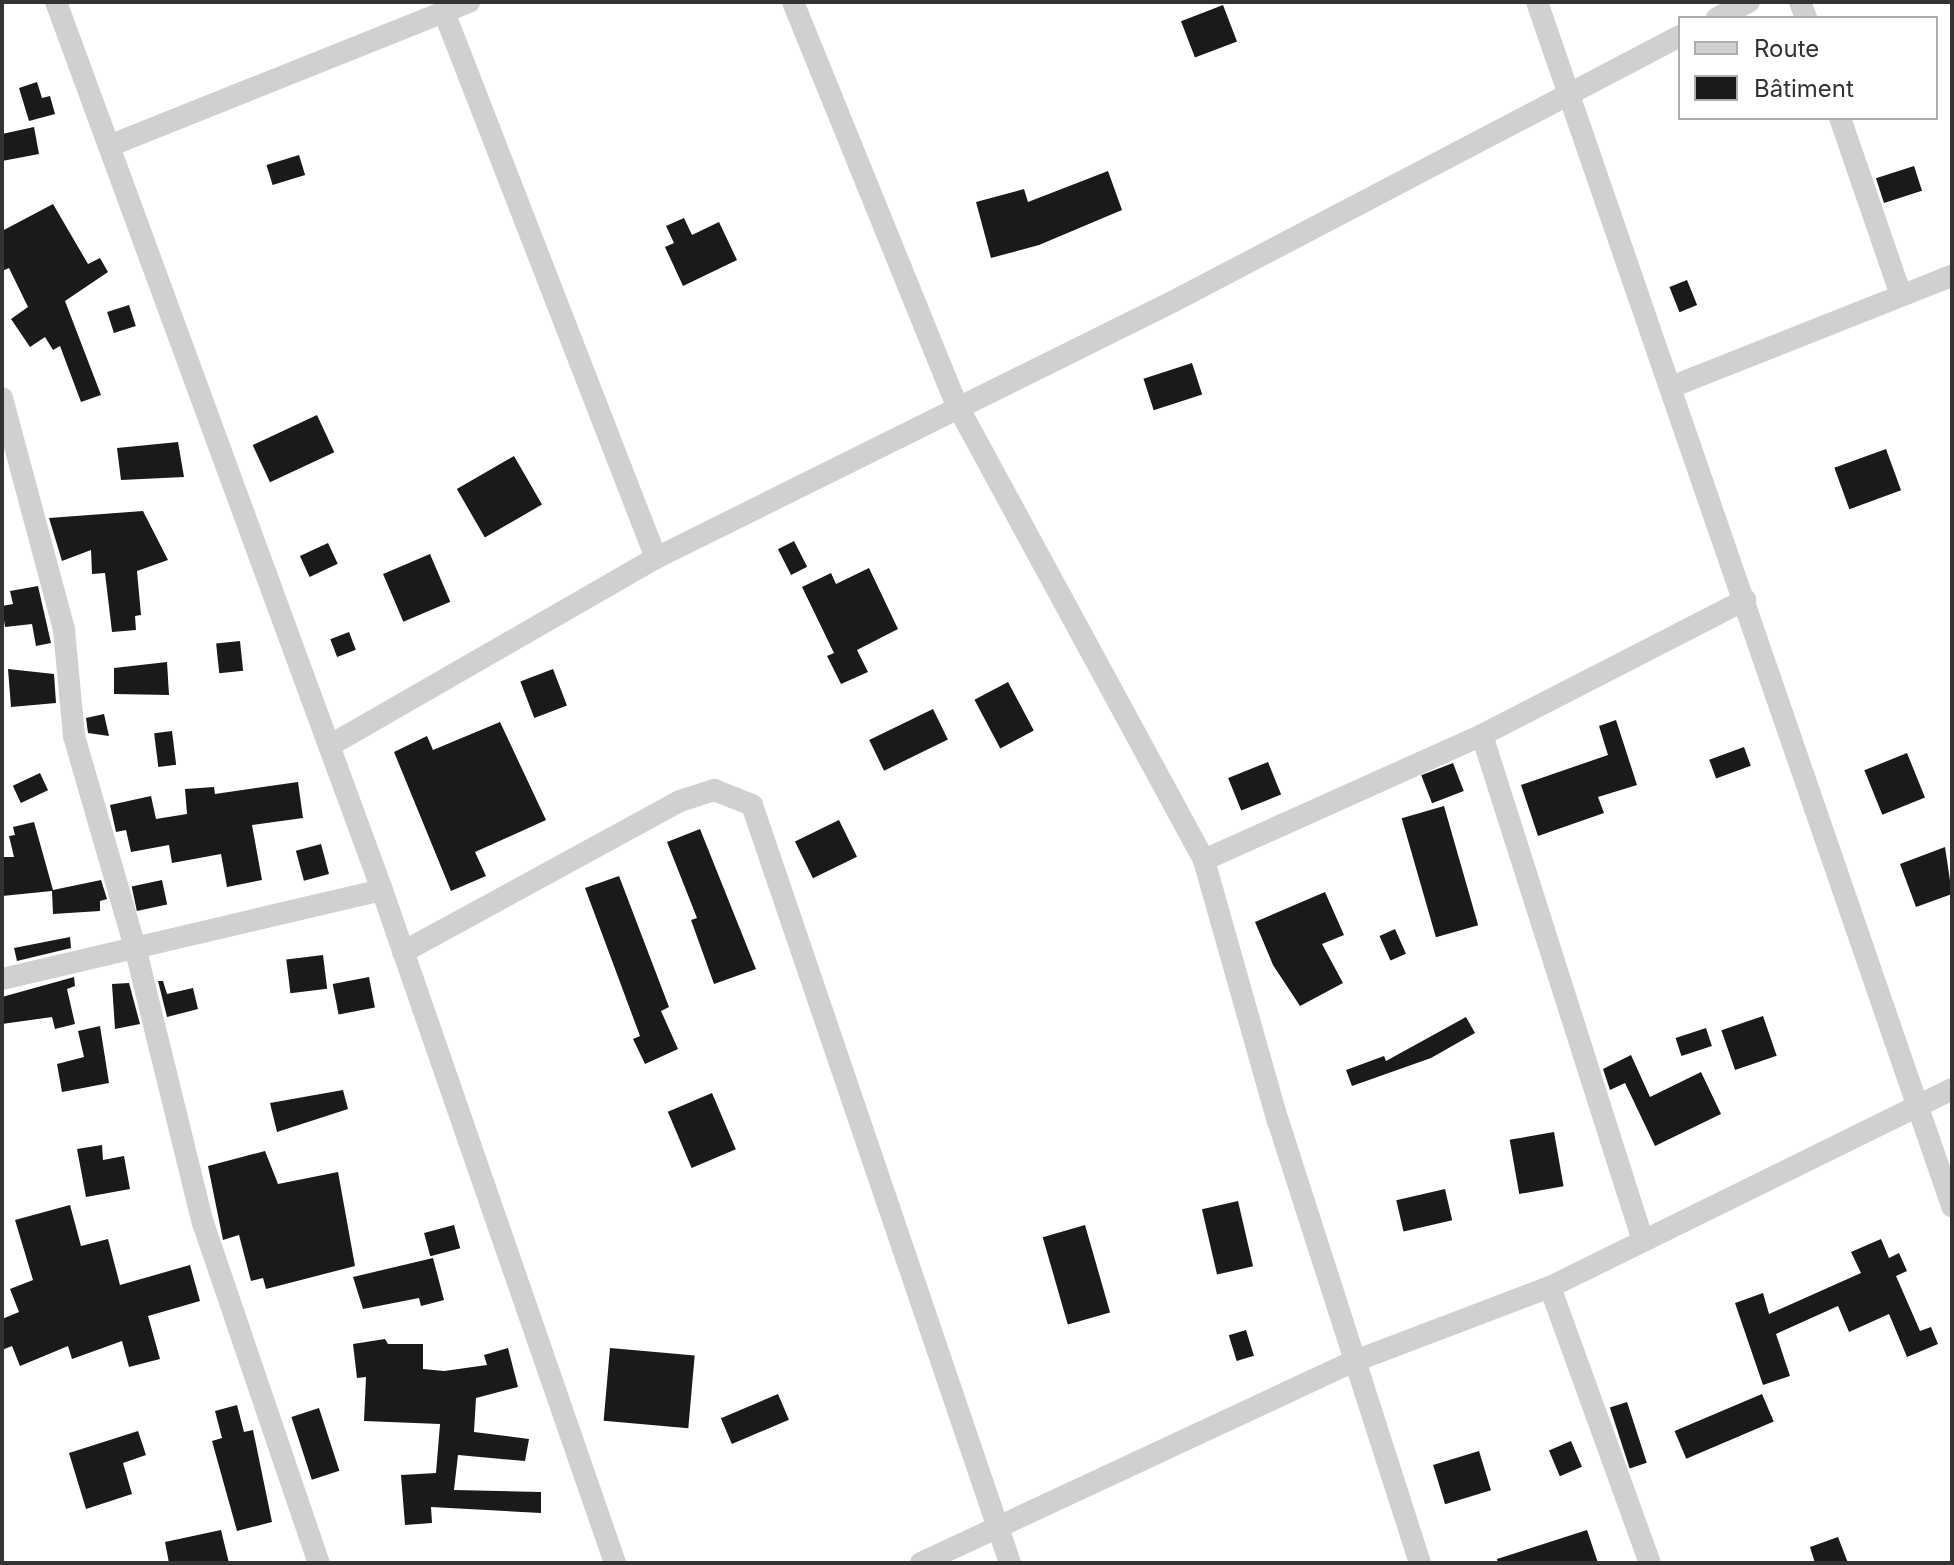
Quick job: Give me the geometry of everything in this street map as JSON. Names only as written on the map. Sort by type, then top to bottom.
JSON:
[{"type":"street","points":[[56,2],[382,890],[615,1563]]},
{"type":"street","points":[[109,146],[469,2]]},
{"type":"street","points":[[793,2],[957,405],[1204,860],[1278,1122],[1420,1563]]},
{"type":"street","points":[[1537,2],[1952,1206]]},
{"type":"street","points":[[1721,16],[1749,2]]},
{"type":"street","points":[[444,12],[656,558]]},
{"type":"street","points":[[329,746],[656,558],[957,405],[1174,301],[1678,37]]},
{"type":"street","points":[[1841,120],[1901,295]]},
{"type":"street","points":[[1671,387],[1952,276]]},
{"type":"street","points":[[2,398],[64,630],[71,725],[135,947],[203,1223],[319,1563]]},
{"type":"street","points":[[1204,860],[1482,735],[1745,600]]},
{"type":"street","points":[[1482,735],[1643,1241]]},
{"type":"street","points":[[403,952],[680,801],[714,790],[752,805],[1010,1563]]},
{"type":"street","points":[[2,979],[382,890]]},
{"type":"street","points":[[921,1563],[1355,1361],[1550,1287],[1952,1089]]},
{"type":"street","points":[[1550,1287],[1650,1563]]},
{"type":"building","points":[[1223,5],[1237,41],[1195,58],[1181,21]]},
{"type":"building","points":[[37,82],[42,98],[50,96],[55,114],[29,121],[19,88]]},
{"type":"building","points":[[34,127],[39,154],[2,161],[2,134]]},
{"type":"building","points":[[299,155],[305,175],[273,185],[266,165]]},
{"type":"building","points":[[1914,166],[1922,191],[1884,203],[1876,178]]},
{"type":"building","points":[[1108,171],[1122,210],[1039,245],[991,258],[976,202],[1024,189],[1028,202]]},
{"type":"building","points":[[53,204],[88,264],[100,258],[108,272],[65,301],[101,395],[81,402],[60,346],[53,350],[45,337],[30,347],[11,319],[28,307],[9,268],[2,271],[2,231]]},
{"type":"building","points":[[684,218],[692,235],[719,222],[737,260],[683,286],[665,247],[674,243],[666,226]]},
{"type":"building","points":[[1687,280],[1697,305],[1679,312],[1669,287]]},
{"type":"building","points":[[129,305],[136,326],[114,333],[107,312]]},
{"type":"building","points":[[1192,363],[1202,394],[1154,410],[1143,379]]},
{"type":"building","points":[[317,415],[334,452],[270,482],[253,445]]},
{"type":"building","points":[[178,442],[184,477],[121,480],[117,448]]},
{"type":"building","points":[[1886,449],[1901,490],[1849,509],[1834,468]]},
{"type":"building","points":[[514,456],[542,504],[485,537],[457,489]]},
{"type":"building","points":[[143,511],[168,560],[137,571],[141,615],[135,616],[136,630],[112,632],[105,573],[92,574],[91,550],[62,561],[49,518]]},
{"type":"building","points":[[794,541],[807,567],[791,575],[778,549]]},
{"type":"building","points":[[328,543],[338,564],[310,577],[300,556]]},
{"type":"building","points":[[430,554],[450,602],[403,622],[383,574]]},
{"type":"building","points":[[869,568],[898,629],[857,650],[868,672],[841,684],[827,656],[834,653],[802,587],[831,573],[836,584]]},
{"type":"building","points":[[38,586],[51,643],[36,646],[32,624],[5,627],[2,606],[13,604],[10,591]]},
{"type":"building","points":[[349,632],[356,650],[337,657],[330,639]]},
{"type":"building","points":[[240,641],[243,671],[219,673],[216,644]]},
{"type":"building","points":[[167,662],[169,695],[114,694],[114,668]]},
{"type":"building","points":[[8,669],[54,674],[56,703],[11,707]]},
{"type":"building","points":[[553,669],[567,705],[534,718],[520,682]]},
{"type":"building","points":[[1008,682],[1034,731],[1000,748],[974,700]]},
{"type":"building","points":[[933,709],[948,740],[884,771],[869,740]]},
{"type":"building","points":[[104,714],[109,736],[88,733],[86,718]]},
{"type":"building","points":[[1616,720],[1637,785],[1598,797],[1604,813],[1538,836],[1521,785],[1608,755],[1599,726]]},
{"type":"building","points":[[500,722],[546,820],[475,852],[486,876],[451,891],[394,752],[427,736],[433,750]]},
{"type":"building","points":[[172,731],[176,765],[158,767],[154,733]]},
{"type":"building","points":[[1744,747],[1751,766],[1716,778],[1709,760]]},
{"type":"building","points":[[1907,753],[1925,798],[1882,815],[1864,770]]},
{"type":"building","points":[[1268,762],[1281,794],[1241,811],[1228,778]]},
{"type":"building","points":[[1453,763],[1464,791],[1432,803],[1421,775]]},
{"type":"building","points":[[40,773],[48,790],[21,803],[13,786]]},
{"type":"building","points":[[298,782],[303,818],[252,825],[262,880],[227,887],[221,854],[172,863],[169,845],[131,852],[126,830],[116,832],[110,805],[151,796],[156,819],[187,814],[185,789],[214,787],[215,794]]},
{"type":"building","points":[[1444,806],[1478,925],[1436,937],[1402,818]]},
{"type":"building","points":[[839,820],[857,857],[813,878],[795,841]]},
{"type":"building","points":[[34,822],[53,890],[101,880],[107,899],[100,901],[100,911],[53,914],[52,891],[2,896],[2,857],[14,857],[9,836],[15,835],[13,827]]},
{"type":"building","points":[[700,829],[756,969],[714,984],[691,920],[697,918],[667,842]]},
{"type":"building","points":[[321,844],[329,874],[304,881],[296,851]]},
{"type":"building","points":[[1945,847],[1952,894],[1916,907],[1900,864]]},
{"type":"building","points":[[619,876],[669,1007],[661,1011],[678,1049],[645,1064],[633,1039],[640,1036],[585,888]]},
{"type":"building","points":[[162,880],[167,904],[137,911],[132,886]]},
{"type":"building","points":[[1325,892],[1344,935],[1322,944],[1343,983],[1300,1006],[1273,965],[1255,922]]},
{"type":"building","points":[[1395,929],[1406,954],[1390,961],[1379,936]]},
{"type":"building","points":[[70,937],[71,948],[17,961],[14,948]]},
{"type":"building","points":[[323,955],[327,989],[290,993],[286,960]]},
{"type":"building","points":[[74,977],[75,986],[67,989],[75,1024],[55,1029],[52,1017],[2,1024],[2,997]]},
{"type":"building","points":[[369,977],[375,1007],[339,1014],[333,984]]},
{"type":"building","points":[[158,981],[163,981],[167,994],[193,988],[198,1009],[167,1017]]},
{"type":"building","points":[[129,983],[140,1024],[115,1029],[112,984]]},
{"type":"building","points":[[1763,1016],[1777,1056],[1735,1070],[1721,1030]]},
{"type":"building","points":[[1466,1017],[1475,1033],[1431,1058],[1352,1086],[1346,1070],[1384,1056],[1386,1061]]},
{"type":"building","points":[[100,1026],[109,1083],[62,1092],[57,1064],[84,1057],[78,1031]]},
{"type":"building","points":[[1706,1028],[1712,1046],[1681,1056],[1676,1038]]},
{"type":"building","points":[[1631,1055],[1650,1097],[1701,1072],[1721,1114],[1655,1146],[1625,1083],[1610,1090],[1603,1069]]},
{"type":"building","points":[[343,1090],[348,1109],[277,1132],[270,1103]]},
{"type":"building","points":[[712,1093],[736,1149],[692,1168],[668,1112]]},
{"type":"building","points":[[1554,1132],[1564,1186],[1519,1194],[1510,1140]]},
{"type":"building","points":[[102,1145],[103,1160],[124,1156],[130,1189],[86,1197],[77,1149]]},
{"type":"building","points":[[265,1151],[278,1184],[338,1172],[355,1266],[266,1289],[263,1278],[251,1281],[239,1235],[223,1240],[208,1166]]},
{"type":"building","points":[[1445,1189],[1452,1220],[1403,1231],[1396,1200]]},
{"type":"building","points":[[1238,1201],[1253,1266],[1217,1275],[1202,1209]]},
{"type":"building","points":[[70,1205],[81,1246],[108,1239],[120,1285],[190,1265],[200,1301],[148,1316],[160,1359],[129,1367],[122,1341],[72,1359],[68,1346],[20,1366],[12,1346],[2,1350],[2,1319],[19,1312],[10,1289],[33,1280],[15,1220]]},
{"type":"building","points":[[454,1225],[460,1248],[430,1256],[424,1233]]},
{"type":"building","points":[[1085,1225],[1110,1312],[1068,1325],[1043,1237]]},
{"type":"building","points":[[1881,1239],[1889,1258],[1899,1253],[1907,1271],[1896,1276],[1920,1331],[1931,1327],[1938,1344],[1907,1357],[1889,1314],[1849,1332],[1838,1306],[1776,1334],[1790,1376],[1763,1385],[1735,1303],[1763,1293],[1769,1314],[1861,1273],[1851,1252]]},
{"type":"building","points":[[433,1258],[444,1300],[421,1306],[419,1298],[363,1309],[353,1277]]},
{"type":"building","points":[[1246,1330],[1254,1356],[1237,1361],[1229,1335]]},
{"type":"building","points":[[385,1339],[388,1344],[423,1344],[423,1369],[444,1371],[487,1365],[484,1355],[508,1348],[518,1387],[476,1398],[474,1432],[529,1439],[525,1461],[458,1455],[454,1490],[541,1492],[541,1513],[431,1507],[432,1523],[405,1525],[401,1475],[436,1473],[440,1424],[364,1421],[366,1377],[357,1378],[353,1344]]},
{"type":"building","points":[[610,1348],[695,1355],[688,1428],[604,1421]]},
{"type":"building","points":[[778,1394],[789,1420],[732,1444],[721,1418]]},
{"type":"building","points":[[1762,1394],[1774,1422],[1686,1459],[1675,1431]]},
{"type":"building","points":[[1627,1402],[1647,1463],[1630,1468],[1610,1408]]},
{"type":"building","points":[[237,1405],[244,1432],[253,1430],[272,1522],[237,1531],[212,1441],[222,1438],[215,1411]]},
{"type":"building","points":[[319,1408],[339,1471],[312,1480],[291,1417]]},
{"type":"building","points":[[138,1431],[146,1455],[123,1463],[132,1494],[86,1509],[69,1453]]},
{"type":"building","points":[[1571,1441],[1582,1467],[1560,1476],[1549,1450]]},
{"type":"building","points":[[1479,1451],[1491,1490],[1445,1504],[1433,1465]]},
{"type":"building","points":[[221,1530],[229,1563],[169,1563],[165,1542]]},
{"type":"building","points":[[1587,1530],[1598,1563],[1498,1563],[1497,1559]]},
{"type":"building","points":[[1838,1537],[1848,1563],[1815,1563],[1810,1547]]}]
